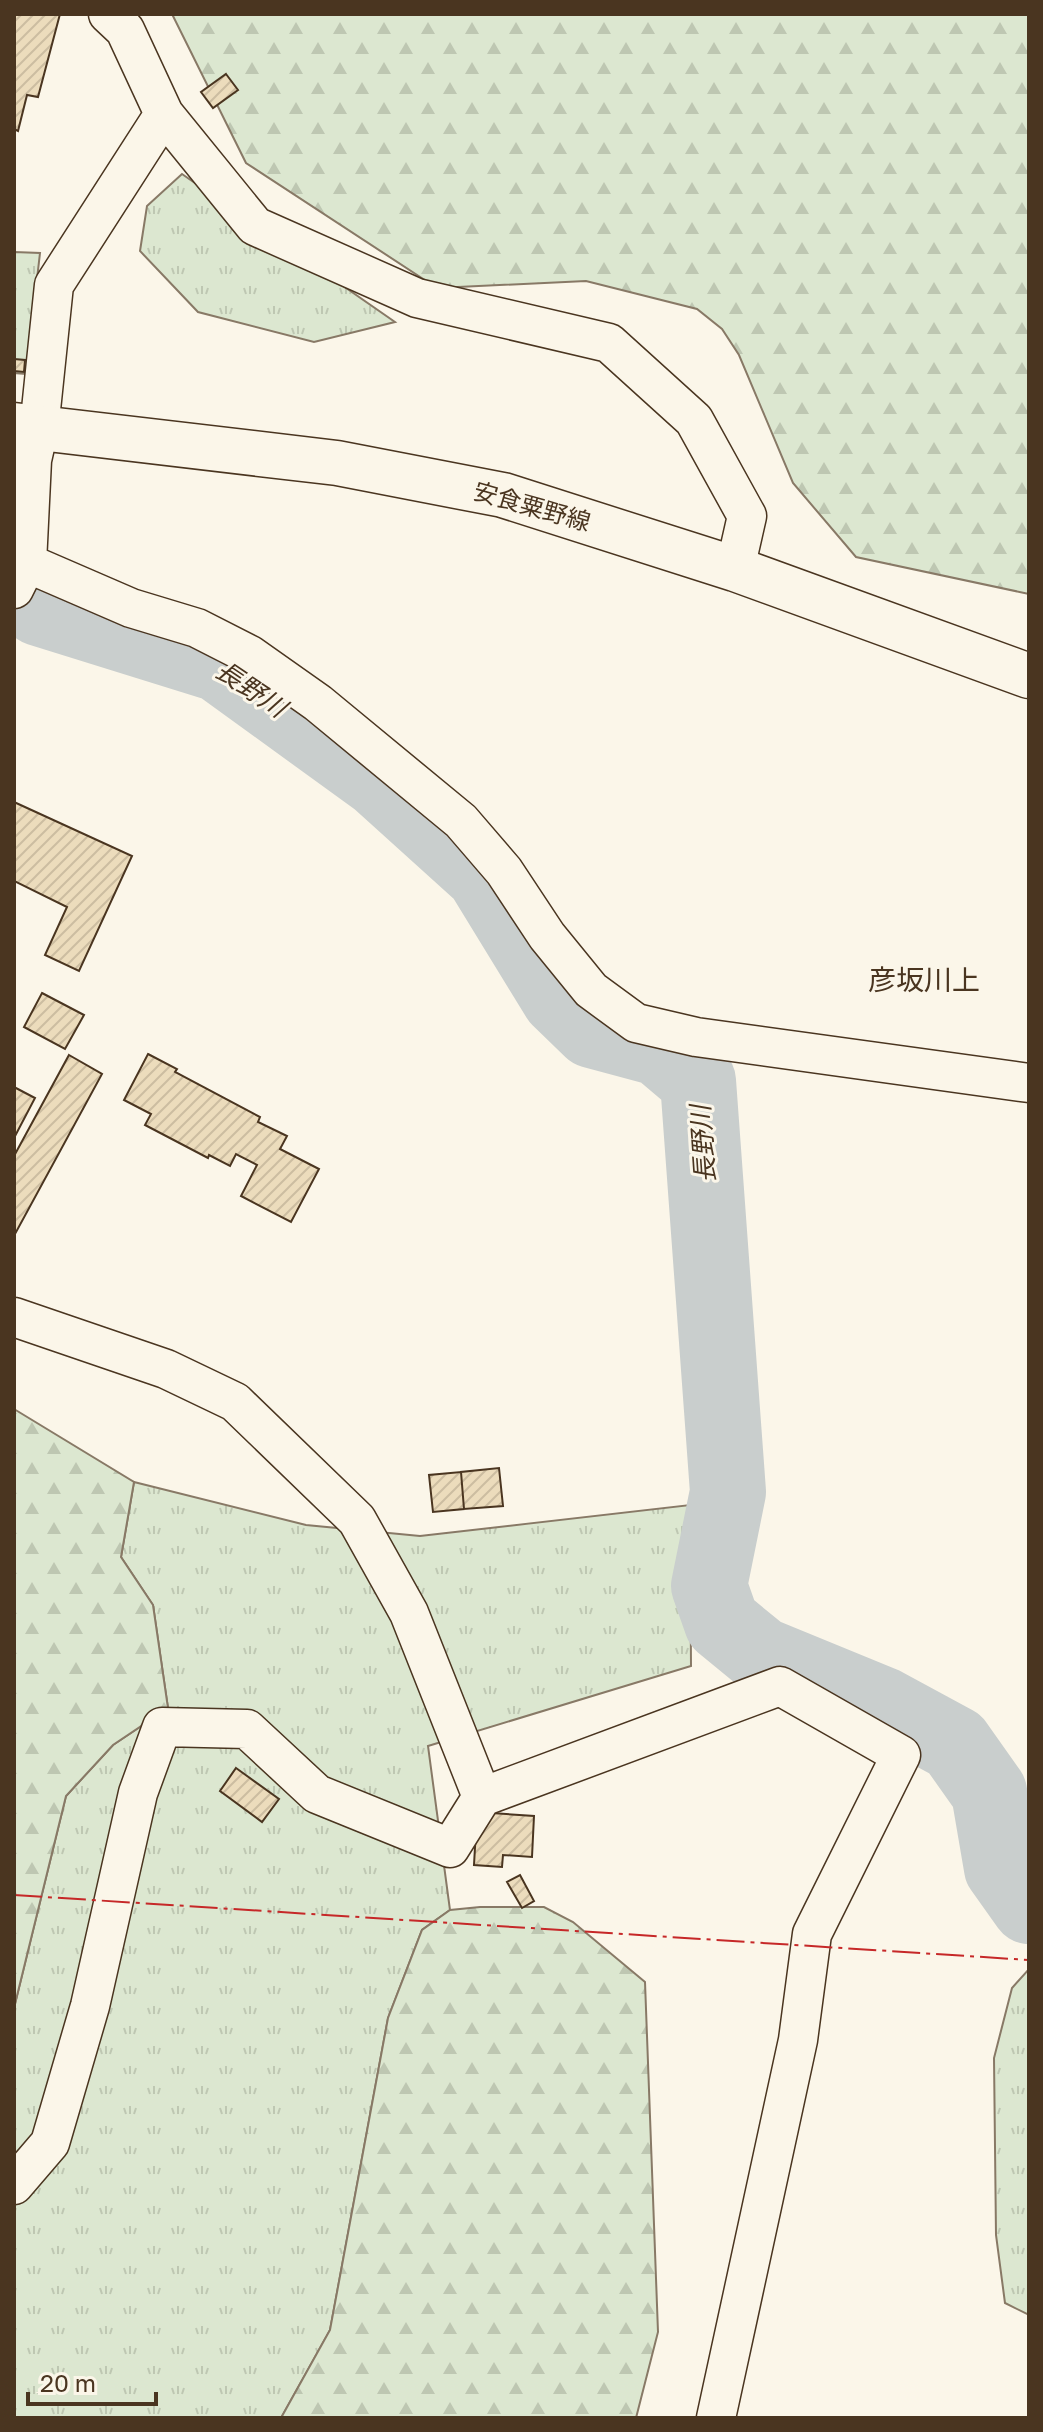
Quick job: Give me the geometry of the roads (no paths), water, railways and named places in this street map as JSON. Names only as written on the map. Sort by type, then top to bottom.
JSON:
[{"type":"main road","name":"安食粟野線","points":[[27,427],[337,463],[503,495],[735,569],[1029,676]]},
{"type":"street","points":[[108,14],[125,30],[164,114],[255,226],[417,298],[609,343],[694,420],[747,516],[735,569]]},
{"type":"street","points":[[164,114],[54,285],[27,427],[32,460],[20,578],[197,628],[250,655],[318,703],[461,821],[504,871],[547,936],[591,990],[636,1023],[696,1037],[1029,1083]]},
{"type":"street","points":[[978,657],[1029,664]]},
{"type":"street","points":[[14,1317],[166,1369],[235,1402],[357,1520],[409,1613],[482,1797]]},
{"type":"street","points":[[14,2185],[50,2143],[90,2006],[138,1793],[162,1727],[247,1729],[317,1794],[450,1848],[482,1797],[780,1686],[901,1755],[812,1934],[798,2040],[716,2418]]},
{"type":"waterway","name":"長野川","points":[[14,590],[39,608],[219,664],[379,780],[483,874],[559,998],[592,1030],[659,1048],[698,1081],[728,1492],[709,1586],[722,1623],[761,1655],[883,1705],[955,1744],[989,1792],[1002,1868],[1029,1906]]},
{"type":"district","name":"彦坂川上","points":[[924,980]]}]
